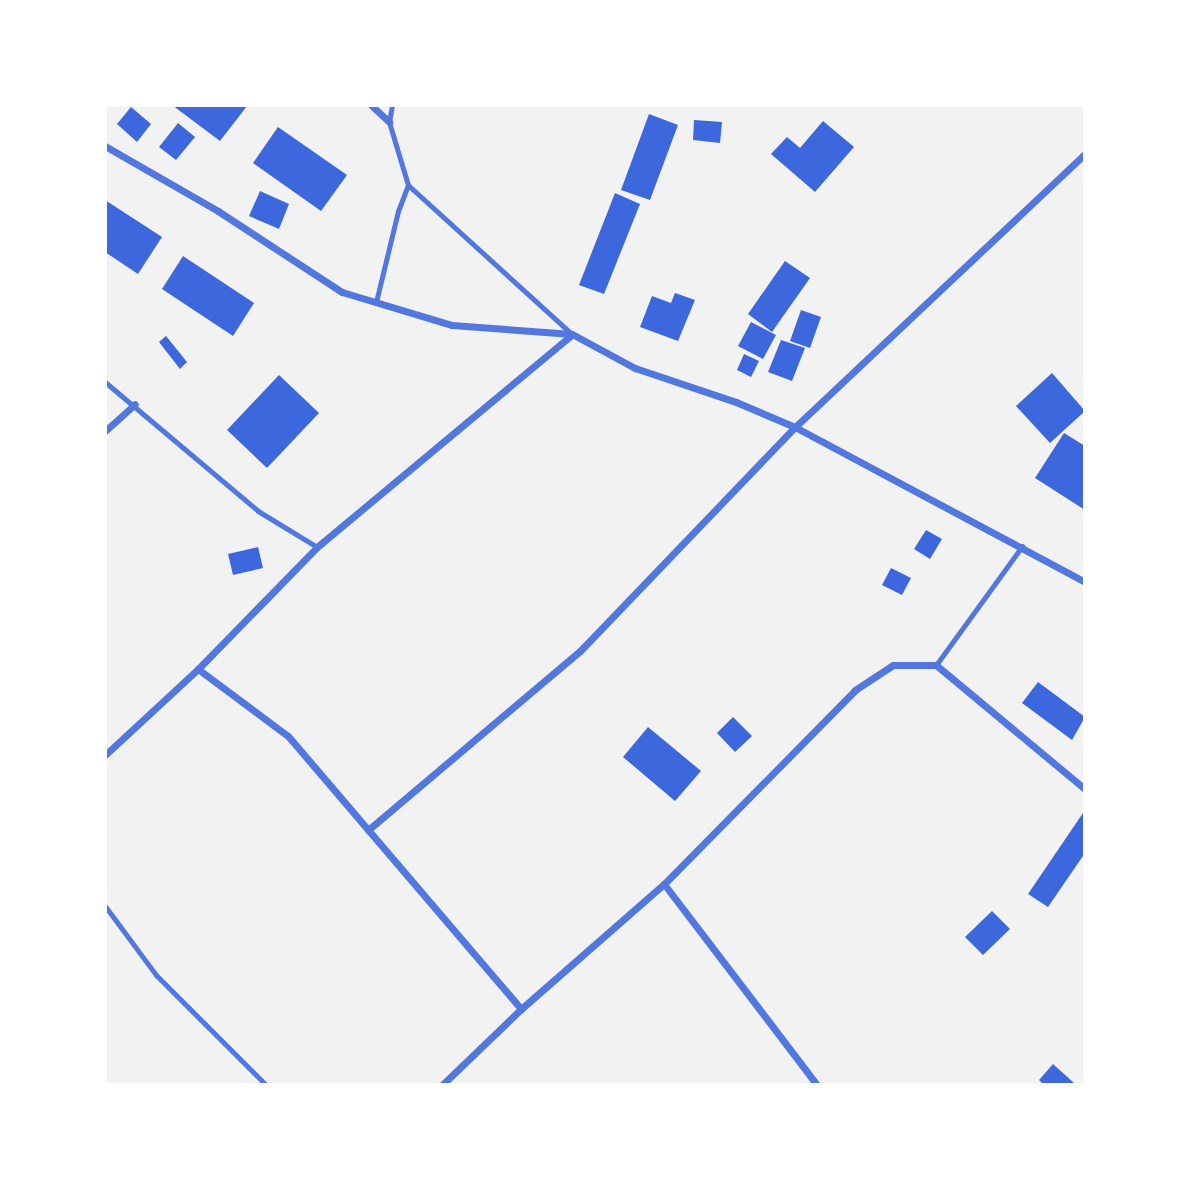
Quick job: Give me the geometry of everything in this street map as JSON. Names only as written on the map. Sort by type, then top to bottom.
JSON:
[{"type":"street","points":[[371,105],[389,122]]},
{"type":"street","points":[[105,146],[218,211],[342,292],[452,325],[572,334],[635,368],[736,402],[795,426],[1085,582]]},
{"type":"street","points":[[368,830],[580,651],[795,426],[1085,154]]},
{"type":"street","points":[[105,755],[198,669],[317,547],[572,334]]},
{"type":"street","points":[[105,431],[135,404]]},
{"type":"street","points":[[442,1085],[522,1009],[664,884],[855,690],[893,665],[936,666],[1085,789]]},
{"type":"street","points":[[198,669],[288,736],[522,1009]]},
{"type":"street","points":[[664,884],[817,1085]]},
{"type":"lane","points":[[392,105],[389,122],[408,184],[572,334]]},
{"type":"lane","points":[[376,302],[398,211],[408,184]]},
{"type":"lane","points":[[105,382],[135,404],[258,511],[317,547]]},
{"type":"lane","points":[[936,666],[1022,546]]},
{"type":"lane","points":[[105,906],[156,975],[266,1085]]},
{"type":"building","points":[[172,105],[246,105],[247,106],[220,141]]},
{"type":"building","points":[[131,107],[151,124],[137,142],[117,124]]},
{"type":"building","points":[[649,114],[678,125],[650,200],[621,190]]},
{"type":"building","points":[[694,120],[722,122],[720,143],[693,140]]},
{"type":"building","points":[[823,121],[854,147],[815,192],[771,154],[787,137],[800,148]]},
{"type":"building","points":[[178,123],[195,137],[176,160],[159,147]]},
{"type":"building","points":[[278,127],[347,175],[321,211],[253,163]]},
{"type":"building","points":[[260,191],[289,204],[279,229],[249,216]]},
{"type":"building","points":[[615,193],[640,204],[604,294],[579,285]]},
{"type":"building","points":[[105,200],[162,237],[138,274],[105,252]]},
{"type":"building","points":[[183,256],[254,303],[233,336],[162,289]]},
{"type":"building","points":[[785,261],[810,278],[772,332],[748,314]]},
{"type":"building","points":[[675,293],[695,300],[678,341],[640,327],[652,296],[671,303]]},
{"type":"building","points":[[801,310],[821,317],[810,348],[790,341]]},
{"type":"building","points":[[751,322],[776,335],[763,359],[738,346]]},
{"type":"building","points":[[166,336],[187,362],[180,369],[159,342]]},
{"type":"building","points":[[781,340],[805,348],[792,381],[768,372]]},
{"type":"building","points":[[744,354],[759,361],[751,377],[737,370]]},
{"type":"building","points":[[1052,373],[1085,411],[1050,443],[1016,406]]},
{"type":"building","points":[[279,375],[319,413],[267,468],[227,430]]},
{"type":"building","points":[[1064,433],[1085,446],[1085,510],[1035,478]]},
{"type":"building","points":[[926,530],[942,539],[930,559],[914,549]]},
{"type":"building","points":[[258,547],[263,568],[233,575],[228,554]]},
{"type":"building","points":[[891,568],[911,578],[902,595],[882,585]]},
{"type":"building","points":[[1038,682],[1085,717],[1072,740],[1022,703]]},
{"type":"building","points":[[733,717],[752,736],[735,752],[717,733]]},
{"type":"building","points":[[648,727],[701,771],[675,801],[623,757]]},
{"type":"building","points":[[1085,810],[1085,853],[1048,907],[1028,894]]},
{"type":"building","points":[[992,911],[1010,929],[983,955],[965,937]]},
{"type":"building","points":[[1053,1064],[1074,1083],[1073,1085],[1044,1085],[1039,1080]]}]
